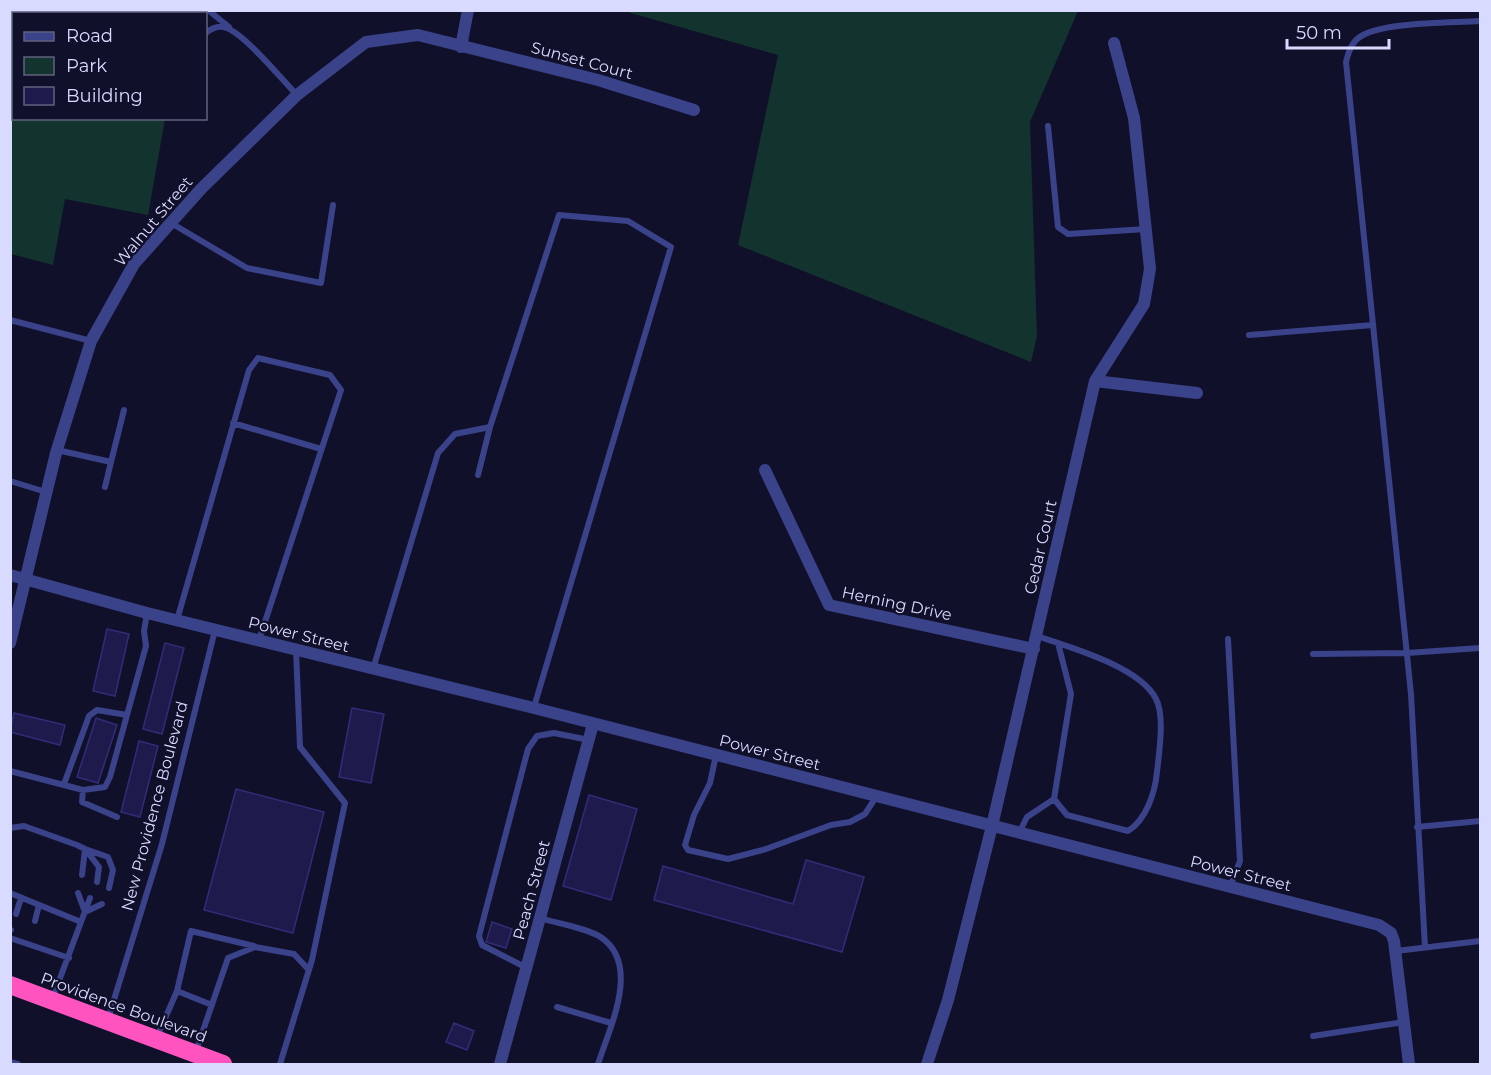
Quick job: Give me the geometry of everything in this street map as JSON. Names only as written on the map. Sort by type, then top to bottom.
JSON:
[{"type":"highway","name":"Providence Boulevard","points":[[10,986],[222,1064]]},
{"type":"street","points":[[461,47],[468,10]]},
{"type":"street","name":"Walnut Street","points":[[10,643],[57,450],[91,340],[134,264],[171,223],[297,95],[366,42],[418,35],[461,47]]},
{"type":"street","name":"Cedar Court","points":[[927,1065],[948,1000],[992,826],[1095,381],[1144,304],[1150,269],[1134,118],[1114,43]]},
{"type":"street","name":"Sunset Court","points":[[461,47],[598,80],[694,110]]},
{"type":"street","points":[[1095,381],[1197,393]]},
{"type":"street","name":"Herning Drive","points":[[765,470],[829,605],[1034,649]]},
{"type":"street","name":"Power Street","points":[[10,575],[147,613],[534,708],[1379,925],[1391,933],[1395,951],[1409,1065]]},
{"type":"street","name":"Peach Street","points":[[500,1065],[593,724]]},
{"type":"lane","points":[[208,10],[237,33],[297,95]]},
{"type":"lane","points":[[1425,947],[1407,653],[1346,62],[1349,49],[1364,34],[1376,30],[1480,21]]},
{"type":"lane","points":[[207,32],[210,29],[224,26],[237,33]]},
{"type":"lane","points":[[1048,126],[1058,227],[1068,234],[1146,229]]},
{"type":"lane","points":[[171,223],[247,268],[321,283],[333,205]]},
{"type":"lane","points":[[478,475],[490,427],[559,216],[628,221],[671,246],[534,708]]},
{"type":"lane","points":[[10,320],[91,340]]},
{"type":"lane","points":[[1249,335],[1373,325]]},
{"type":"lane","points":[[177,620],[249,370],[258,358],[330,375],[340,390],[259,641]]},
{"type":"lane","points":[[105,487],[124,410]]},
{"type":"lane","points":[[233,423],[321,449]]},
{"type":"lane","points":[[373,669],[438,453],[455,434],[490,427]]},
{"type":"lane","points":[[57,450],[111,462]]},
{"type":"lane","points":[[10,481],[47,493]]},
{"type":"lane","points":[[10,771],[83,790],[105,787],[110,777],[146,646],[144,632],[147,613]]},
{"type":"lane","name":"New Providence Boulevard","points":[[107,1022],[162,844],[215,630]]},
{"type":"lane","points":[[1037,636],[1138,678],[1157,700],[1161,729],[1156,784],[1140,824],[1128,831],[1067,815],[1054,799]]},
{"type":"lane","points":[[1228,639],[1240,861],[1230,887]]},
{"type":"lane","points":[[1018,833],[1027,817],[1054,799],[1071,694],[1058,643]]},
{"type":"lane","points":[[1313,654],[1407,653],[1480,648]]},
{"type":"lane","points":[[280,1065],[309,970],[345,803],[300,747],[296,650]]},
{"type":"lane","points":[[64,784],[89,716],[97,710],[127,715]]},
{"type":"lane","points":[[527,968],[482,945],[479,936],[528,749],[537,736],[554,733],[589,740]]},
{"type":"lane","points":[[716,755],[710,783],[694,815],[685,844],[688,850],[712,857],[728,859],[744,855],[831,825],[850,822],[865,814],[876,797]]},
{"type":"lane","points":[[83,790],[82,802],[117,818]]},
{"type":"lane","points":[[1417,827],[1480,821]]},
{"type":"lane","points":[[10,828],[24,826],[108,857],[113,870],[109,888]]},
{"type":"lane","points":[[82,875],[85,849]]},
{"type":"lane","points":[[85,849],[99,867],[97,882]]},
{"type":"lane","points":[[78,893],[85,912]]},
{"type":"lane","points":[[10,894],[81,922]]},
{"type":"lane","points":[[16,914],[21,898]]},
{"type":"lane","points":[[52,1001],[90,898]]},
{"type":"lane","points":[[85,912],[102,904]]},
{"type":"lane","points":[[35,921],[39,905]]},
{"type":"lane","points":[[540,918],[602,937],[618,955],[621,971],[618,999],[598,1065]]},
{"type":"lane","points":[[156,1040],[177,991],[191,931],[294,954],[309,970]]},
{"type":"lane","points":[[28,944],[30,936]]},
{"type":"lane","points":[[10,938],[69,958]]},
{"type":"lane","points":[[1395,951],[1480,941]]},
{"type":"lane","points":[[195,1054],[228,958],[255,947]]},
{"type":"lane","points":[[177,991],[212,1005]]},
{"type":"lane","points":[[557,1007],[611,1023]]},
{"type":"lane","points":[[1313,1036],[1404,1022]]},
{"type":"lane","points":[[10,1062],[18,1065]]},
{"type":"green space","points":[[10,11],[62,11],[12,12],[12,120],[165,120],[148,215],[65,199],[53,265],[11,254]]},
{"type":"green space","points":[[624,11],[1078,11],[1030,122],[1037,336],[1031,362],[738,245],[778,55]]},
{"type":"building","points":[[107,629],[129,634],[115,696],[93,691]]},
{"type":"building","points":[[165,643],[184,648],[162,734],[143,729]]},
{"type":"building","points":[[352,708],[384,714],[371,783],[339,777]]},
{"type":"building","points":[[14,713],[65,725],[60,745],[10,732]]},
{"type":"building","points":[[96,718],[117,725],[98,783],[77,777]]},
{"type":"building","points":[[139,741],[158,746],[140,817],[121,812]]},
{"type":"building","points":[[236,789],[324,812],[293,933],[204,910]]},
{"type":"building","points":[[589,795],[637,809],[611,900],[563,886]]},
{"type":"building","points":[[806,860],[864,877],[842,952],[654,900],[663,866],[793,904]]},
{"type":"building","points":[[492,922],[512,929],[506,948],[486,942]]},
{"type":"building","points":[[454,1023],[474,1031],[467,1050],[446,1042]]}]
